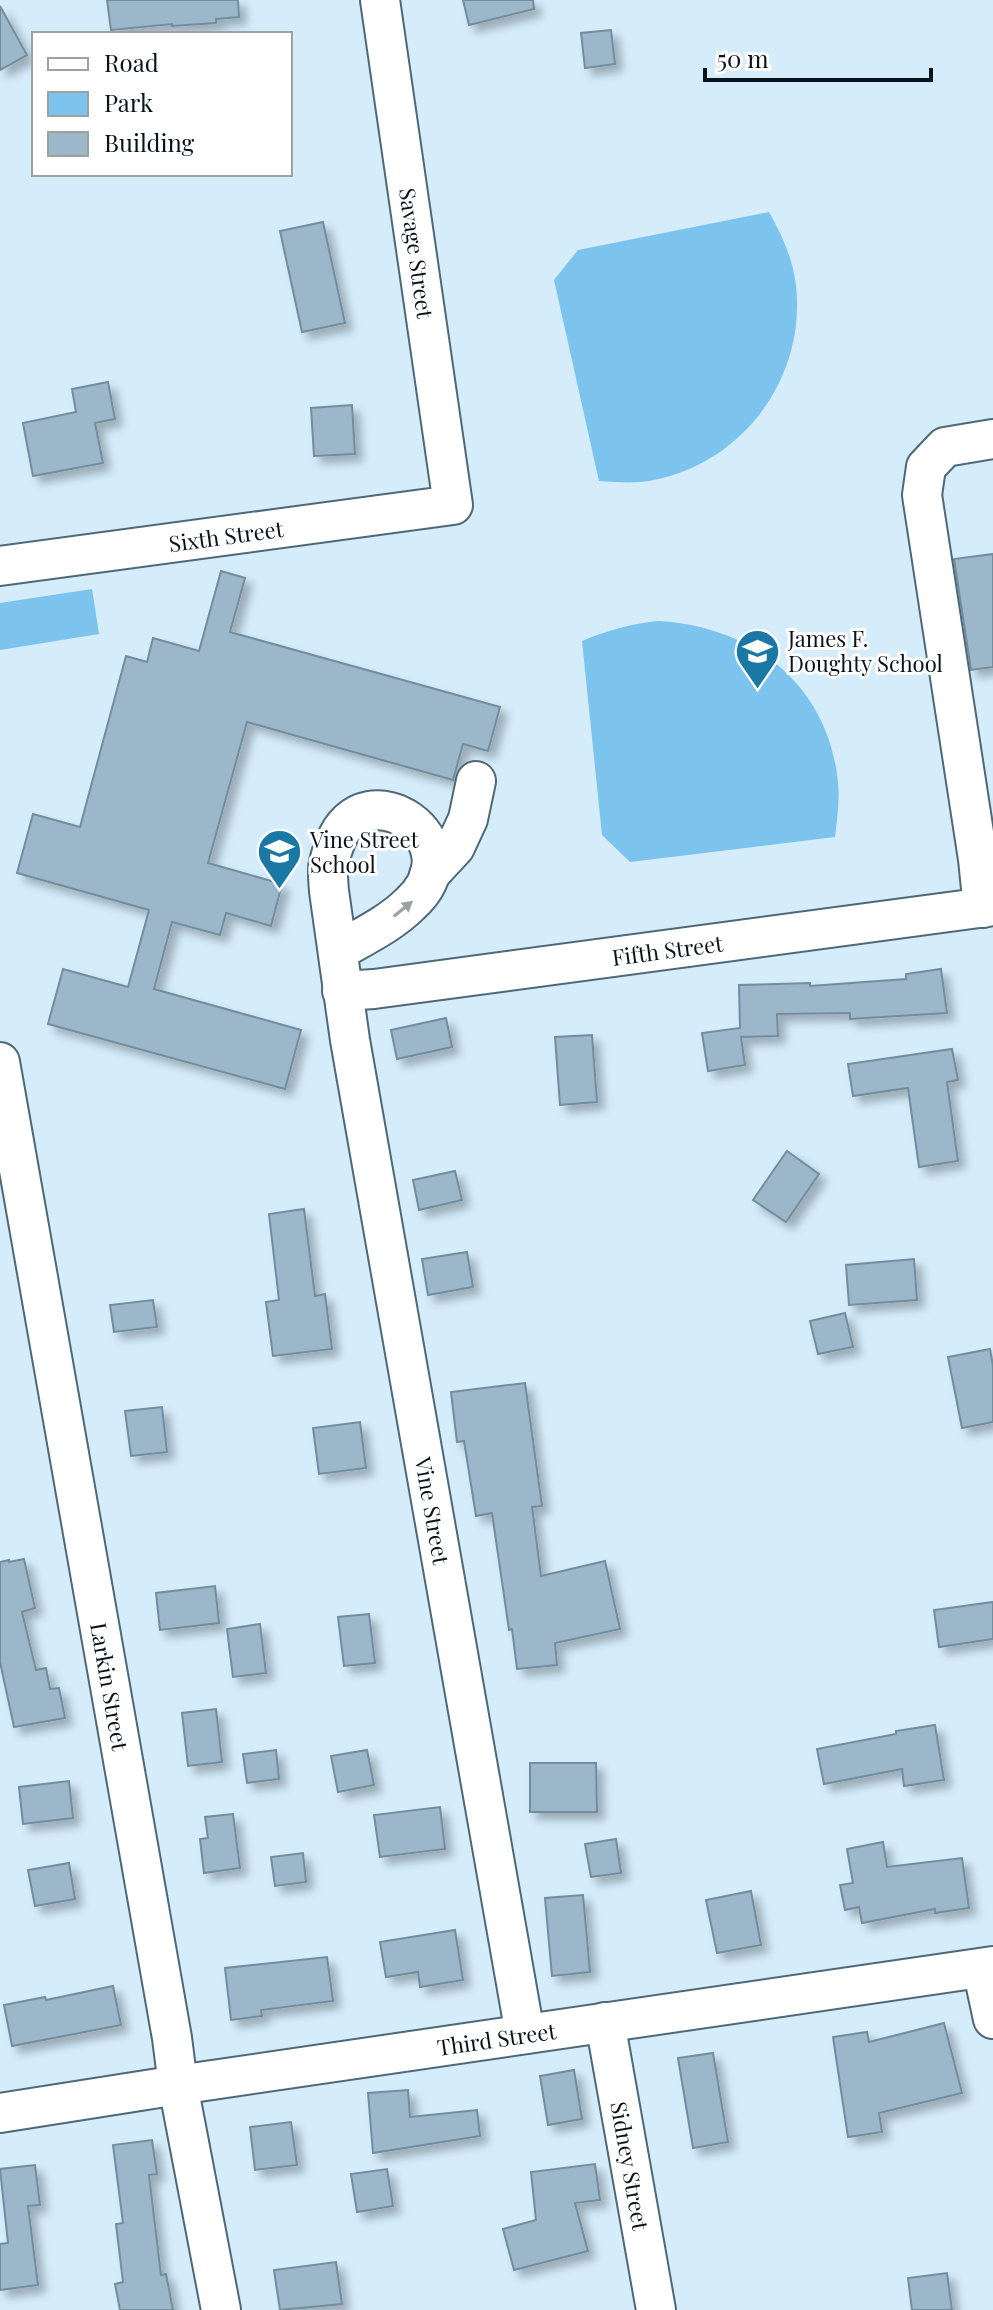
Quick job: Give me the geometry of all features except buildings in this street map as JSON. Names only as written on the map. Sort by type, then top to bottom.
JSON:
[{"type":"street","name":"Savage Street","points":[[380,0],[453,505]]},
{"type":"street","points":[[988,907],[978,766],[922,495],[926,467],[945,447],[993,439]]},
{"type":"street","name":"Sixth Street","points":[[0,566],[453,505]]},
{"type":"street","points":[[338,951],[411,903],[429,875],[455,847],[468,819],[476,781]]},
{"type":"street","name":"Vine Street","points":[[429,875],[433,864],[427,840],[414,823],[395,812],[358,814],[341,828],[326,867],[342,991],[525,2034]]},
{"type":"street","name":"Fifth Street","points":[[342,991],[988,907]]},
{"type":"street","name":"Larkin Street","points":[[0,1062],[178,2085],[221,2310]]},
{"type":"street","points":[[988,1967],[993,2019]]},
{"type":"street","name":"Third Street","points":[[0,2113],[988,1967]]},
{"type":"street","name":"Sidney Street","points":[[605,2022],[656,2310]]},
{"type":"green space","points":[[769,212],[792,266],[796,286],[796,320],[791,352],[779,383],[762,410],[741,435],[716,455],[686,470],[647,481],[599,481],[554,280],[578,250]]},
{"type":"green space","points":[[92,589],[99,634],[0,650],[0,603]]},
{"type":"green space","points":[[658,621],[692,625],[724,634],[754,648],[780,667],[801,689],[819,716],[831,747],[839,789],[835,837],[630,862],[602,835],[582,641],[620,628]]},
{"type":"place","name":"James F. Doughty School","points":[[757,690]]},
{"type":"place","name":"Vine Street School","points":[[279,891]]}]
